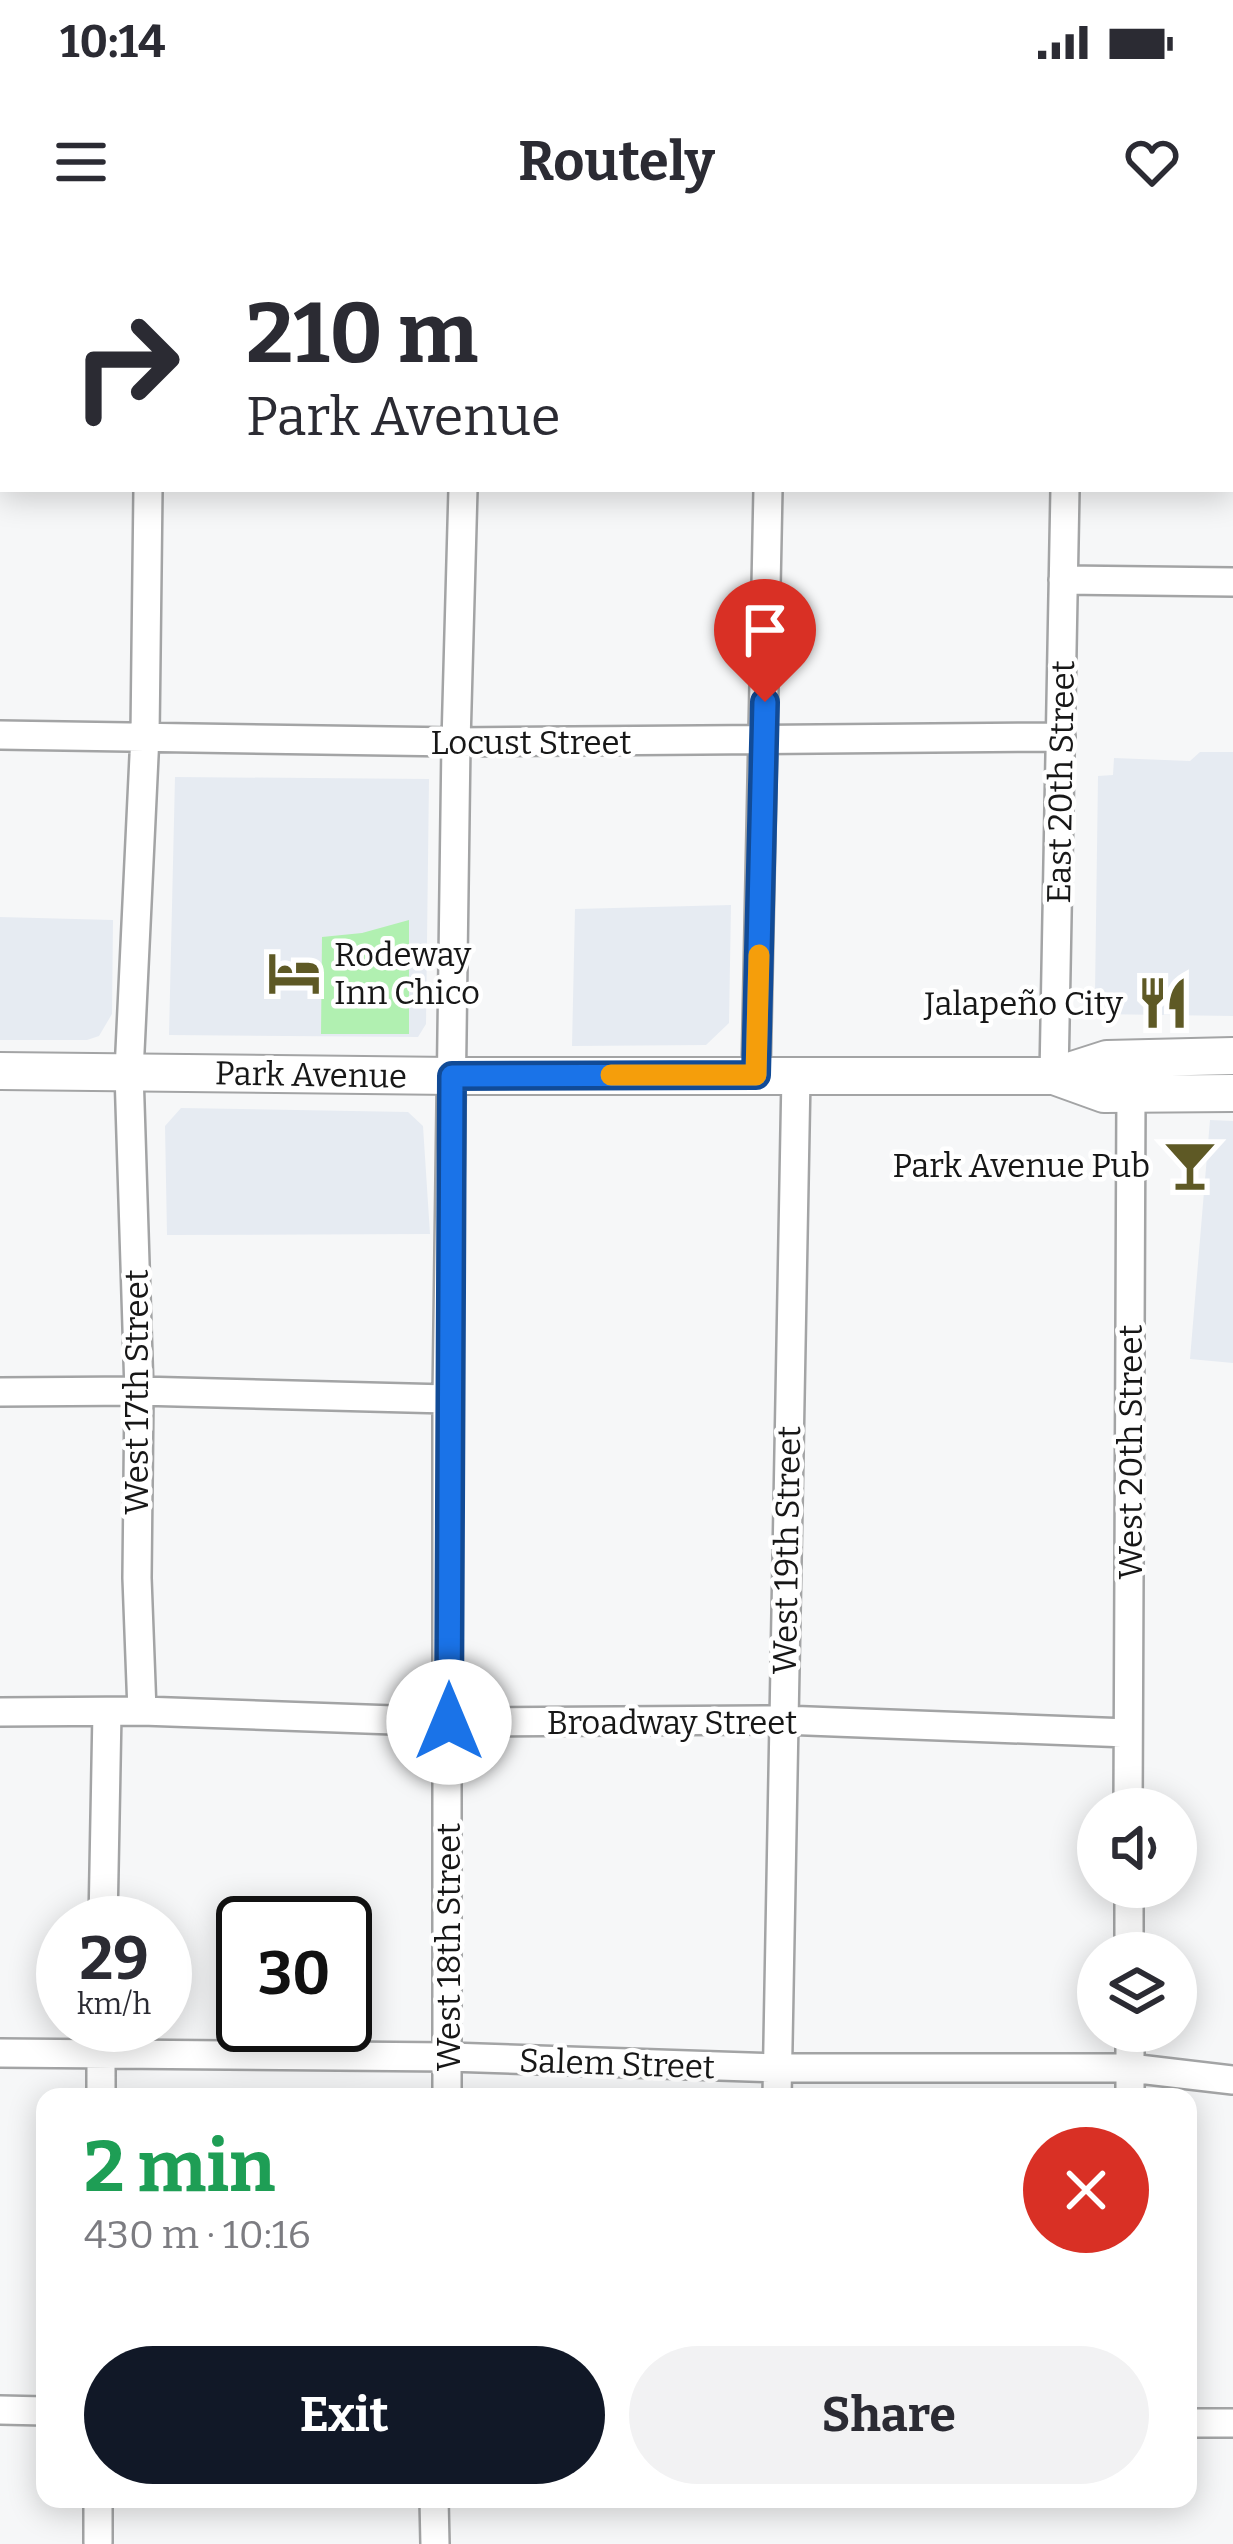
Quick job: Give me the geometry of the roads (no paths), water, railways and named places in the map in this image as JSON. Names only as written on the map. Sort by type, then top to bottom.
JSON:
[{"type":"main road","name":"Park Avenue","points":[[0,1071],[1054,1076],[1107,1059],[1233,1056]]},
{"type":"main road","name":"Park Avenue","points":[[1054,1076],[1104,1094],[1233,1093]]},
{"type":"street","name":"West 17th Street","points":[[142,1712],[137,1578],[140,1391],[130,1072],[145,735],[148,492]]},
{"type":"street","name":"West 18th Street","points":[[447,2088],[448,1399],[464,492]]},
{"type":"street","points":[[756,1075],[768,492]]},
{"type":"street","name":"East 20th Street","points":[[1054,1076],[1065,492]]},
{"type":"street","points":[[1063,580],[1233,582]]},
{"type":"street","name":"Locust Street","points":[[0,735],[456,742],[1061,737]]},
{"type":"street","name":"West 19th Street","points":[[777,2088],[796,1076]]},
{"type":"street","name":"West 20th Street","points":[[1129,1788],[1131,1094]]},
{"type":"street","points":[[0,1392],[448,1399]]},
{"type":"street","name":"Broadway Street","points":[[0,1712],[449,1722],[782,1720],[1128,1733]]},
{"type":"street","points":[[104,1896],[107,1712]]},
{"type":"street","name":"Salem Street","points":[[192,2043],[777,2068],[1130,2068],[1233,2080]]},
{"type":"street","name":"Salem Street","points":[[0,2053],[36,2048]]},
{"type":"street","points":[[101,2052],[101,2088]]},
{"type":"street","points":[[1130,2052],[1130,2088]]},
{"type":"street","points":[[0,2410],[36,2411]]},
{"type":"street","points":[[1197,2423],[1233,2423]]},
{"type":"street","points":[[98,2508],[98,2542]]},
{"type":"street","points":[[434,2508],[435,2544]]},
{"type":"place","name":"Rodeway Inn Chico","points":[[294,973]]},
{"type":"place","name":"Jalapeño City","points":[[1163,1003]]},
{"type":"place","name":"Park Avenue Pub","points":[[1190,1165]]}]
